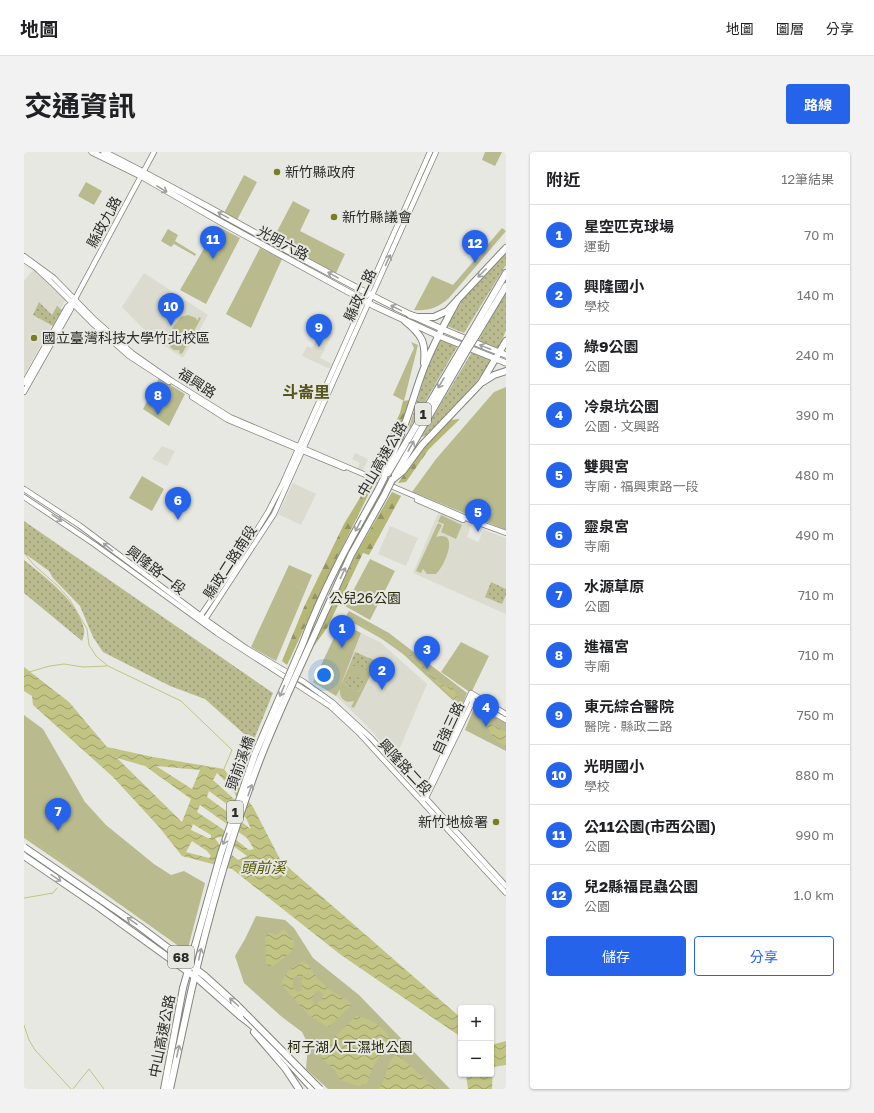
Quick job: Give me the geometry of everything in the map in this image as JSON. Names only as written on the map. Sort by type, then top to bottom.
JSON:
[{"type":"highway","points":[[410,315],[422,317],[438,315],[447,311],[506,248]]},
{"type":"highway","name":"中山高速公路","points":[[309,647],[351,555],[474,334],[506,273]]},
{"type":"highway","name":"中山高速公路","points":[[474,334],[506,286]]},
{"type":"highway","points":[[385,483],[387,468],[413,402],[424,367],[458,299]]},
{"type":"highway","points":[[406,321],[419,333],[424,344],[424,367]]},
{"type":"highway","points":[[392,480],[398,477],[422,445],[481,383],[496,359],[503,354],[506,341]]},
{"type":"highway","name":"中山高速公路","points":[[302,643],[319,604],[359,524],[377,492],[385,483],[465,350]]},
{"type":"highway","points":[[481,383],[494,375],[506,371]]},
{"type":"highway","name":"頭前溪橋","points":[[183,988],[220,852],[255,754],[302,643]]},
{"type":"highway","name":"頭前溪橋","points":[[190,992],[201,946],[232,842],[259,761],[309,647]]},
{"type":"highway","name":"68","points":[[24,846],[140,926],[205,976],[253,1020],[320,1089]]},
{"type":"highway","name":"68","points":[[24,856],[97,906],[198,980],[267,1039],[313,1089]]},
{"type":"highway","name":"中山高速公路","points":[[164,1089],[183,988]]},
{"type":"highway","name":"中山高速公路","points":[[170,1089],[190,992]]},
{"type":"highway","points":[[240,1016],[285,1068],[298,1089]]},
{"type":"main road","name":"光明六路","points":[[92,152],[142,174],[410,315],[503,354]]},
{"type":"main road","name":"光明六路","points":[[104,152],[248,237],[366,301],[465,350],[506,363]]},
{"type":"street","name":"縣政九路","points":[[74,301],[154,152]]},
{"type":"street","name":"縣政二路","points":[[274,514],[301,448],[430,152]]},
{"type":"street","name":"縣政二路","points":[[369,294],[436,152]]},
{"type":"street","name":"福興路","points":[[24,256],[54,278],[92,323],[129,356],[197,401],[228,420],[385,483]]},
{"type":"street","name":"福興路","points":[[24,260],[74,301]]},
{"type":"street","points":[[24,383],[67,307],[74,301]]},
{"type":"street","points":[[24,392],[71,309],[74,301]]},
{"type":"street","name":"縣政二路南段","points":[[202,619],[268,512],[301,448]]},
{"type":"street","points":[[385,483],[490,528],[506,533]]},
{"type":"street","points":[[385,483],[477,526],[506,536]]},
{"type":"street","name":"興隆路一段","points":[[24,489],[79,525],[244,651],[276,668]]},
{"type":"street","name":"興隆路一段","points":[[24,497],[202,619]]},
{"type":"street","name":"縣政二路南段","points":[[202,619],[274,514]]},
{"type":"street","name":"興隆路二段","points":[[276,668],[331,707],[358,732],[424,798],[504,887]]},
{"type":"street","name":"自強三路","points":[[424,798],[471,700],[471,693],[506,714]]},
{"type":"street","points":[[471,700],[506,720]]},
{"type":"street","points":[[504,887],[506,876]]},
{"type":"shaded area","name":"國立臺灣科技大學竹北校區","points":[[34,269],[66,299],[24,376],[24,281]]},
{"type":"shaded area","points":[[144,273],[208,315],[183,358],[151,337],[122,307]]},
{"type":"shaded area","points":[[322,328],[333,333],[320,358],[332,364],[330,368],[302,356],[307,346],[312,348]]},
{"type":"shaded area","points":[[162,446],[175,451],[167,466],[152,459]]},
{"type":"shaded area","points":[[355,453],[368,459],[362,472],[357,470],[360,463],[352,459]]},
{"type":"shaded area","points":[[293,483],[316,494],[301,525],[278,514]]},
{"type":"shaded area","points":[[439,511],[471,525],[467,537],[478,542],[484,530],[506,538],[506,614],[413,573]]},
{"type":"shaded area","points":[[390,526],[418,538],[406,566],[378,554]]},
{"type":"shaded area","points":[[361,633],[380,642],[427,684],[396,757],[336,696]]},
{"type":"green space","points":[[485,152],[502,152],[495,166],[482,160]]},
{"type":"green space","points":[[244,175],[257,182],[237,220],[224,213]]},
{"type":"green space","points":[[86,182],[102,191],[94,205],[78,196]]},
{"type":"green space","points":[[293,201],[310,210],[300,231],[345,254],[336,273],[273,239]]},
{"type":"green space","points":[[217,226],[240,238],[206,304],[180,290]]},
{"type":"green space","points":[[502,228],[506,231],[449,298],[433,308],[414,310],[432,276],[453,285]]},
{"type":"green space","points":[[168,229],[178,235],[175,241],[196,254],[195,256],[174,244],[171,247],[161,241]]},
{"type":"green space","points":[[260,248],[282,259],[251,328],[226,314]]},
{"type":"green space","points":[[506,249],[506,265],[464,333],[447,326],[461,302]]},
{"type":"green space","points":[[506,292],[506,330],[498,351],[478,341]]},
{"type":"green space","points":[[39,302],[52,315],[57,306],[62,310],[53,326],[33,315]]},
{"type":"green space","points":[[188,315],[196,318],[197,321],[199,317],[201,318],[182,354],[179,353],[180,350],[171,348],[168,338],[171,330],[181,317]]},
{"type":"green space","points":[[439,337],[457,347],[408,431],[429,362]]},
{"type":"green space","points":[[411,342],[418,345],[404,401],[393,395],[414,348]]},
{"type":"green space","points":[[472,352],[492,360],[475,384],[425,436],[421,437]]},
{"type":"green space","points":[[159,378],[185,394],[169,426],[143,409]]},
{"type":"green space","points":[[506,387],[506,530],[412,492],[436,459],[494,392]]},
{"type":"green space","points":[[410,400],[396,441],[379,474],[373,470],[400,413],[403,401]]},
{"type":"green space","points":[[460,419],[429,449],[406,482],[398,483],[426,443],[450,420]]},
{"type":"green space","points":[[142,476],[164,489],[152,511],[129,498]]},
{"type":"green space","points":[[369,483],[373,485],[287,665],[282,661],[304,607],[344,524]]},
{"type":"green space","points":[[392,492],[401,496],[369,555],[363,553],[327,628],[311,650],[356,554]]},
{"type":"green space","points":[[441,515],[462,525],[456,539],[441,532],[444,524],[438,522]]},
{"type":"green space","points":[[24,521],[273,693],[253,742],[205,699],[170,686],[103,652],[93,637],[80,606],[53,578],[49,571],[24,553]]},
{"type":"green space","points":[[438,523],[442,525],[436,537],[444,536],[448,539],[449,544],[446,557],[436,574],[427,574],[423,569],[421,573],[416,571]]},
{"type":"green space","name":"公兒26公園","points":[[370,559],[395,571],[370,620],[345,606]]},
{"type":"green space","points":[[24,560],[60,590],[68,599],[81,619],[84,629],[82,641],[24,593]]},
{"type":"green space","points":[[289,565],[312,575],[276,661],[251,647]]},
{"type":"green space","points":[[491,582],[506,589],[506,595],[502,604],[485,597]]},
{"type":"green space","points":[[349,611],[389,633],[467,693],[461,708],[403,654],[382,639],[345,618]]},
{"type":"green space","points":[[341,623],[361,633],[340,687],[348,669],[353,666],[358,666],[363,667],[368,671],[374,660],[377,662],[354,708],[351,707],[354,701],[348,702],[343,700],[340,695],[340,689],[336,696],[313,682]],"holes":[[[350,674],[364,680],[359,692],[345,685]]]},
{"type":"green space","points":[[461,642],[489,656],[471,693],[441,672]]},
{"type":"green space","points":[[355,652],[374,660],[368,671],[356,666],[348,669]]},
{"type":"green space","points":[[350,673],[364,680],[359,692],[345,685]]},
{"type":"green space","points":[[475,706],[506,723],[506,751],[465,730]]},
{"type":"green space","points":[[24,715],[43,729],[85,802],[106,825],[154,864],[171,875],[184,871],[205,883],[187,952],[24,838]]},
{"type":"green space","name":"柯子湖人工濕地公園","points":[[256,916],[285,920],[294,928],[313,958],[359,995],[450,1089],[328,1089],[306,1069],[308,1044],[302,1032],[282,1017],[244,983],[235,956]]},
{"type":"water","points":[[405,651],[442,685],[454,689],[459,703],[440,686]]},
{"type":"water","name":"頭前溪","points":[[24,667],[69,702],[107,747],[153,757],[224,769],[253,807],[281,861],[458,1015],[458,1035],[341,955],[232,869],[182,856],[159,827],[113,777],[33,705],[32,696],[24,691]],"holes":[[[117,758],[145,766],[191,799],[182,822]],[[156,766],[200,770],[192,789]],[[217,773],[230,786],[244,808],[213,780]],[[209,791],[246,818],[251,829],[207,797]],[[200,805],[247,838],[254,849],[249,850],[221,828],[197,812]],[[193,824],[211,835],[211,838],[191,830]],[[221,837],[247,856],[238,860],[219,844],[215,838]],[[192,841],[207,851],[211,856],[209,858],[186,852]]]},
{"type":"water","points":[[484,721],[506,732],[506,747],[493,736]]},
{"type":"water","points":[[284,929],[294,942],[293,950],[274,966],[269,966],[266,963],[265,937],[269,932],[276,935]]},
{"type":"water","points":[[301,962],[306,963],[322,983],[350,1002],[351,1006],[328,1027],[311,1017],[281,983],[288,971]],"holes":[[[304,975],[304,978],[301,980],[301,991],[297,992],[293,988],[293,978]],[[318,990],[323,994],[322,1000],[314,1005],[312,1000],[314,993]]]},
{"type":"water","points":[[356,1016],[367,1019],[378,1025],[391,1039],[393,1044],[376,1061],[367,1084],[358,1086],[340,1080],[335,1070],[321,1058],[320,1051]]},
{"type":"water","points":[[506,1041],[506,1065],[494,1067],[494,1044]]},
{"type":"water","points":[[397,1054],[436,1089],[378,1089],[393,1057]]},
{"type":"water","points":[[466,1077],[493,1077],[492,1089],[468,1089]]},
{"type":"waterway","points":[[24,553],[34,565],[59,587],[70,600],[87,629],[89,645],[96,656],[108,666],[181,701],[232,750],[224,769]]},
{"type":"waterway","points":[[296,587],[305,590]]},
{"type":"waterway","points":[[347,617],[388,639],[405,651]]},
{"type":"waterway","points":[[29,672],[64,664],[83,667],[107,666]]},
{"type":"waterway","points":[[479,717],[484,721]]},
{"type":"waterway","points":[[24,834],[44,848]]},
{"type":"waterway","points":[[48,851],[71,868]]},
{"type":"waterway","points":[[24,898],[53,893],[57,888]]},
{"type":"waterway","points":[[24,1025],[29,1040],[35,1050],[71,1089]]},
{"type":"waterway","points":[[73,1089],[89,1069],[104,1089]]},
{"type":"place","name":"新竹縣政府","points":[[277,172]]},
{"type":"place","name":"新竹縣議會","points":[[334,217]]},
{"type":"place","name":"公11公園(市西公園)","points":[[213,259]]},
{"type":"place","name":"兒2縣福昆蟲公園","points":[[475,263]]},
{"type":"place","name":"光明國小","points":[[171,326]]},
{"type":"place","name":"國立臺灣科技大學竹北校區","points":[[34,338]]},
{"type":"place","name":"東元綜合醫院","points":[[319,347]]},
{"type":"place","name":"進福宮","points":[[158,415]]},
{"type":"place","name":"靈泉宮","points":[[178,520]]},
{"type":"place","name":"雙興宮","points":[[478,532]]},
{"type":"place","name":"星空匹克球場","points":[[342,648]]},
{"type":"place","name":"綠9公園","points":[[427,669]]},
{"type":"place","name":"興隆國小","points":[[382,690]]},
{"type":"place","name":"冷泉坑公園","points":[[486,727]]},
{"type":"place","name":"新竹地檢署","points":[[496,822]]},
{"type":"place","name":"水源草原","points":[[58,831]]},
{"type":"district","name":"斗崙里","points":[[306,392]]}]
